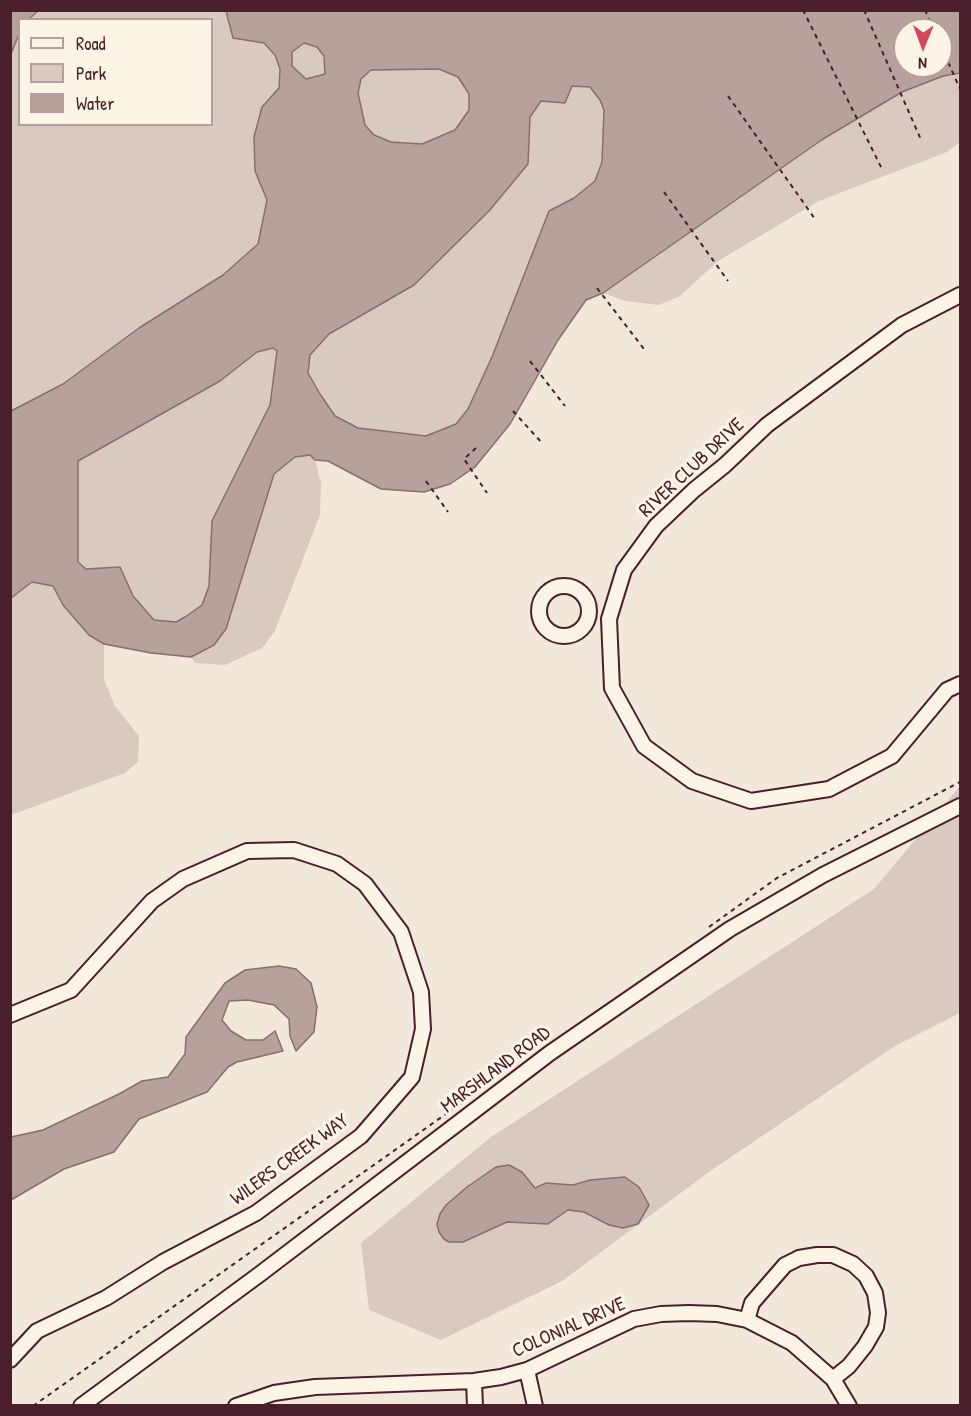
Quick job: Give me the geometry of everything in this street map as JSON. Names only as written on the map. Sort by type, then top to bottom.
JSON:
[{"type":"street","name":"RIVER CLUB DRIVE","points":[[960,295],[902,325],[767,425],[725,465],[694,490],[656,526],[624,570],[609,619],[612,688],[644,746],[692,781],[751,801],[828,789],[892,756],[947,690],[960,684]]},
{"type":"street","points":[[590,616],[609,619]]},
{"type":"street","name":"MARSHLAND ROAD","points":[[81,1406],[260,1274],[550,1053],[730,929],[823,875],[960,806]]},
{"type":"street","name":"WILERS CREEK WAY","points":[[10,1015],[71,990],[152,901],[183,879],[247,851],[294,850],[337,864],[365,885],[401,932],[422,992],[423,1029],[412,1077],[361,1136],[256,1213],[164,1262],[106,1298],[38,1331],[10,1360]]},
{"type":"street","points":[[747,1320],[752,1303],[785,1265],[792,1261],[817,1255],[833,1255],[853,1264],[866,1276],[874,1293],[878,1313],[876,1326],[865,1346],[849,1366],[833,1379]]},
{"type":"street","name":"COLONIAL DRIVE","points":[[236,1406],[273,1393],[315,1387],[474,1381],[527,1370],[634,1319],[661,1314],[689,1313],[717,1314],[747,1320],[792,1343],[833,1379],[849,1406]]},
{"type":"street","points":[[527,1370],[535,1406]]},
{"type":"street","points":[[474,1381],[475,1406]]},
{"type":"path","points":[[803,10],[882,169]]},
{"type":"path","points":[[864,10],[922,142]]},
{"type":"path","points":[[953,73],[960,89]]},
{"type":"path","points":[[728,96],[815,219]]},
{"type":"path","points":[[664,192],[728,281]]},
{"type":"path","points":[[597,288],[644,349]]},
{"type":"path","points":[[530,361],[565,406]]},
{"type":"path","points":[[513,411],[542,443]]},
{"type":"path","points":[[476,448],[464,459],[487,493]]},
{"type":"path","points":[[426,481],[448,512]]},
{"type":"green space","points":[[38,10],[226,10],[233,38],[264,43],[275,55],[280,69],[279,88],[262,107],[255,171],[267,200],[258,244],[223,275],[139,328],[63,384],[11,411],[10,54],[18,36],[18,126],[213,126],[213,18],[30,18]]},
{"type":"green space","points":[[304,43],[317,47],[324,56],[325,74],[306,79],[292,66],[292,52]]},
{"type":"green space","points":[[439,69],[458,77],[469,94],[469,110],[456,130],[422,144],[391,142],[374,135],[365,125],[358,94],[361,79],[371,70]]},
{"type":"green space","points":[[960,73],[960,142],[947,152],[819,201],[718,261],[680,296],[659,305],[625,301],[603,293],[823,139],[902,92],[938,78],[953,78],[953,74]]},
{"type":"green space","points":[[572,86],[590,87],[604,110],[602,162],[595,181],[574,198],[549,211],[492,357],[468,409],[456,424],[426,436],[357,428],[335,416],[308,373],[309,356],[329,334],[414,285],[528,164],[529,117],[540,101],[565,103]]},
{"type":"green space","points":[[273,348],[278,351],[270,405],[212,521],[209,586],[202,605],[176,622],[154,620],[133,596],[120,567],[86,569],[78,562],[78,461],[220,381],[257,352]]},
{"type":"green space","points":[[310,455],[315,460],[321,483],[320,515],[275,631],[262,648],[225,665],[195,663],[191,657],[214,645],[226,629],[274,474],[295,457]]},
{"type":"green space","points":[[32,582],[53,586],[63,605],[89,635],[104,644],[104,680],[115,706],[139,736],[138,762],[125,773],[11,815],[11,598]]},
{"type":"green space","points":[[960,786],[960,1013],[895,1046],[709,1172],[562,1281],[441,1340],[369,1310],[361,1243],[491,1137],[874,889]]},
{"type":"water","points":[[11,10],[38,11],[30,18],[18,18],[18,36],[11,54]]},
{"type":"water","points":[[226,11],[960,11],[960,73],[953,74],[953,18],[893,18],[893,78],[938,78],[902,92],[823,139],[603,293],[586,300],[558,340],[510,424],[475,467],[450,484],[424,492],[381,489],[328,461],[315,460],[310,455],[295,457],[274,474],[226,629],[214,645],[191,657],[151,653],[104,644],[89,635],[63,605],[53,586],[32,582],[11,598],[11,411],[63,384],[139,328],[223,275],[258,244],[267,200],[255,171],[254,137],[262,107],[279,88],[280,69],[275,55],[264,43],[233,38]],"holes":[[[304,43],[317,47],[324,56],[325,74],[306,79],[292,66],[292,52]],[[439,69],[458,77],[469,94],[469,110],[455,130],[422,144],[391,142],[374,135],[365,125],[358,93],[361,79],[371,70]],[[572,86],[590,87],[600,100],[604,110],[602,162],[595,181],[574,198],[549,211],[492,357],[468,409],[456,424],[426,436],[358,428],[335,416],[308,373],[310,355],[329,334],[414,285],[489,211],[528,164],[530,117],[541,101],[565,103]],[[273,348],[277,351],[270,405],[212,521],[209,586],[202,605],[176,622],[154,620],[133,596],[120,567],[86,569],[78,562],[78,461],[220,381],[257,352]]]},
{"type":"water","points":[[279,966],[296,969],[311,983],[317,1007],[314,1032],[296,1051],[290,1036],[289,1019],[274,1005],[248,1000],[229,1001],[222,1020],[231,1031],[246,1040],[263,1040],[275,1031],[283,1051],[237,1062],[228,1067],[207,1092],[139,1119],[114,1152],[64,1169],[11,1200],[11,1137],[43,1130],[142,1081],[168,1077],[185,1054],[186,1037],[225,983],[245,970]]},
{"type":"water","points":[[509,1165],[522,1172],[535,1188],[546,1183],[573,1185],[590,1180],[625,1177],[639,1187],[649,1205],[638,1224],[623,1228],[609,1225],[584,1212],[568,1210],[548,1224],[507,1222],[463,1242],[449,1242],[444,1239],[437,1224],[446,1205],[496,1167]]}]
